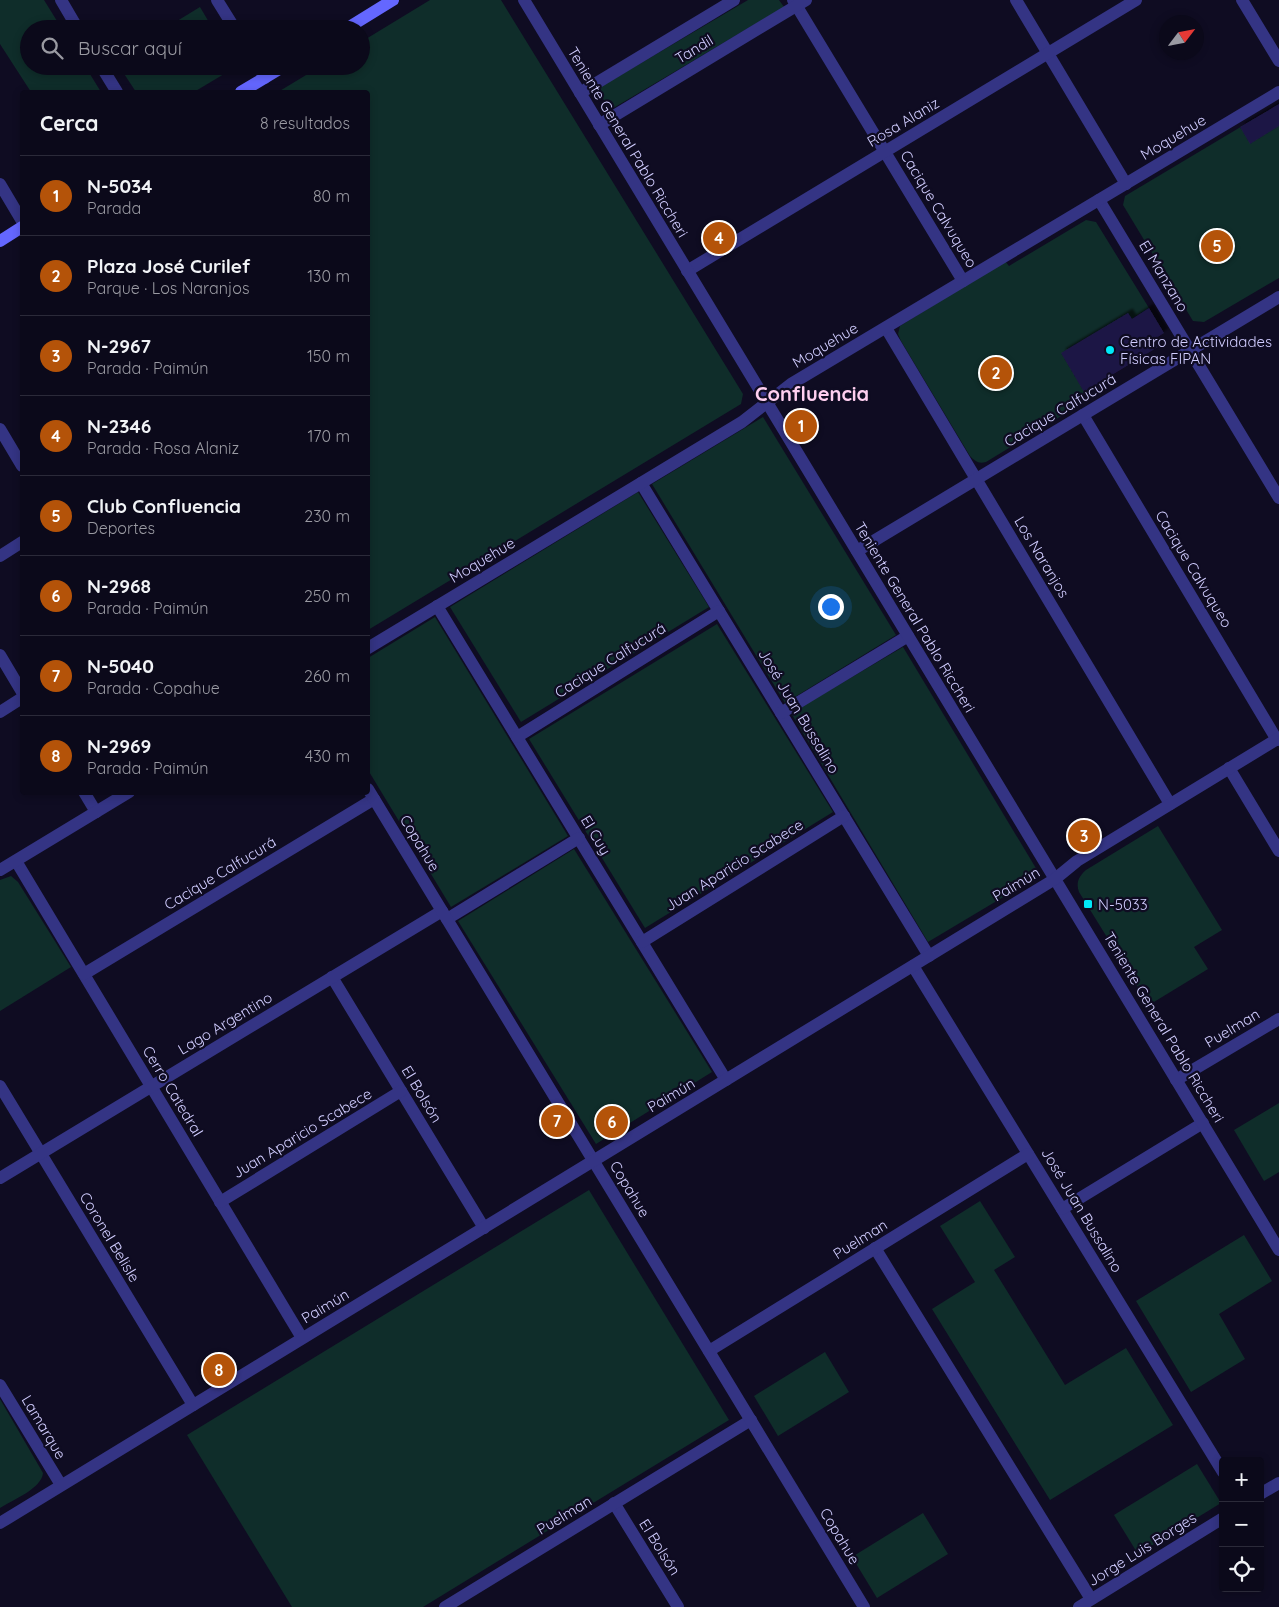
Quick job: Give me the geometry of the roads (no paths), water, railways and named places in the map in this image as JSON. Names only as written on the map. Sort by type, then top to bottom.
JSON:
[{"type":"main road","points":[[357,20],[375,5],[393,0]]},
{"type":"main road","points":[[244,90],[269,75]]},
{"type":"main road","points":[[0,241],[20,228]]},
{"type":"street","points":[[61,0],[73,20]]},
{"type":"street","points":[[217,0],[229,20]]},
{"type":"street","name":"Teniente General Pablo Riccheri","points":[[524,0],[1279,1250]]},
{"type":"street","name":"Tandil","points":[[580,93],[734,0]]},
{"type":"street","points":[[1016,0],[1126,184]]},
{"type":"street","name":"Rosa Alaniz","points":[[687,271],[1136,0]]},
{"type":"street","points":[[1242,0],[1279,61]]},
{"type":"street","name":"Tandil","points":[[599,125],[799,2]]},
{"type":"street","name":"Cacique Calvuqueo","points":[[799,2],[885,152],[964,281]]},
{"type":"street","points":[[107,75],[116,90]]},
{"type":"street","name":"Moquehue","points":[[370,647],[746,419],[791,384],[1279,92]]},
{"type":"street","points":[[0,184],[20,218]]},
{"type":"street","name":"El Manzano","points":[[1099,200],[1279,498]]},
{"type":"street","name":"Cacique Calfucurá","points":[[857,551],[1279,297]]},
{"type":"street","name":"Los Naranjos","points":[[886,328],[1170,804]]},
{"type":"street","name":"Cacique Calvuqueo","points":[[1083,415],[1278,739]]},
{"type":"street","points":[[0,429],[20,463]]},
{"type":"street","name":"José Juan Bussalino","points":[[641,483],[929,956]]},
{"type":"street","points":[[0,556],[20,543]]},
{"type":"street","name":"El Cuy","points":[[437,606],[726,1080]]},
{"type":"street","name":"Cacique Calfucurá","points":[[517,737],[719,611]]},
{"type":"street","points":[[781,713],[908,636]]},
{"type":"street","points":[[0,655],[20,689]]},
{"type":"street","points":[[0,712],[20,699]]},
{"type":"street","name":"Paimún","points":[[0,1523],[1055,879],[1076,861],[1278,739]]},
{"type":"street","points":[[1229,768],[1279,851]]},
{"type":"street","name":"Copahue","points":[[371,794],[864,1607]]},
{"type":"street","points":[[86,795],[96,812]]},
{"type":"street","points":[[0,870],[124,795]]},
{"type":"street","name":"Cacique Calfucurá","points":[[84,974],[369,795]]},
{"type":"street","name":"Juan Aparicio Scabece","points":[[642,942],[844,816]]},
{"type":"street","name":"Lago Argentino","points":[[0,1178],[332,977],[578,838]]},
{"type":"street","name":"Cerro Catedral","points":[[16,860],[302,1338]]},
{"type":"street","name":"José Juan Bussalino","points":[[913,966],[1219,1465]]},
{"type":"street","name":"El Bolsón","points":[[332,977],[484,1228]]},
{"type":"street","name":"Puelman","points":[[1176,1080],[1279,1019]]},
{"type":"street","name":"Coronel Belisle","points":[[0,1086],[193,1405]]},
{"type":"street","name":"Juan Aparicio Scabece","points":[[220,1202],[401,1091]]},
{"type":"street","points":[[1062,1209],[1202,1123]]},
{"type":"street","name":"Puelman","points":[[709,1351],[1028,1154]]},
{"type":"street","points":[[875,1248],[1091,1599]]},
{"type":"street","name":"Lamarque","points":[[0,1384],[61,1486]]},
{"type":"street","name":"Puelman","points":[[454,1605],[751,1420]]},
{"type":"street","points":[[1264,1492],[1279,1483]]},
{"type":"street","name":"El Bolsón","points":[[614,1504],[678,1607]]},
{"type":"street","name":"Jorge Luis Borges","points":[[1079,1607],[1219,1520]]},
{"type":"place","name":"N-2346","points":[[719,238]]},
{"type":"place","name":"Club Confluencia","points":[[1217,246]]},
{"type":"place","name":"Centro de Actividades Físicas FIPAN","points":[[1110,350]]},
{"type":"place","name":"Plaza José Curilef","points":[[996,373]]},
{"type":"place","name":"N-5034","points":[[801,426]]},
{"type":"place","name":"N-2967","points":[[1084,836]]},
{"type":"place","name":"N-5033","points":[[1088,904]]},
{"type":"place","name":"N-5040","points":[[557,1121]]},
{"type":"place","name":"N-2968","points":[[612,1122]]},
{"type":"place","name":"N-2969","points":[[219,1370]]},
{"type":"district","name":"Confluencia","points":[[812,393]]}]
